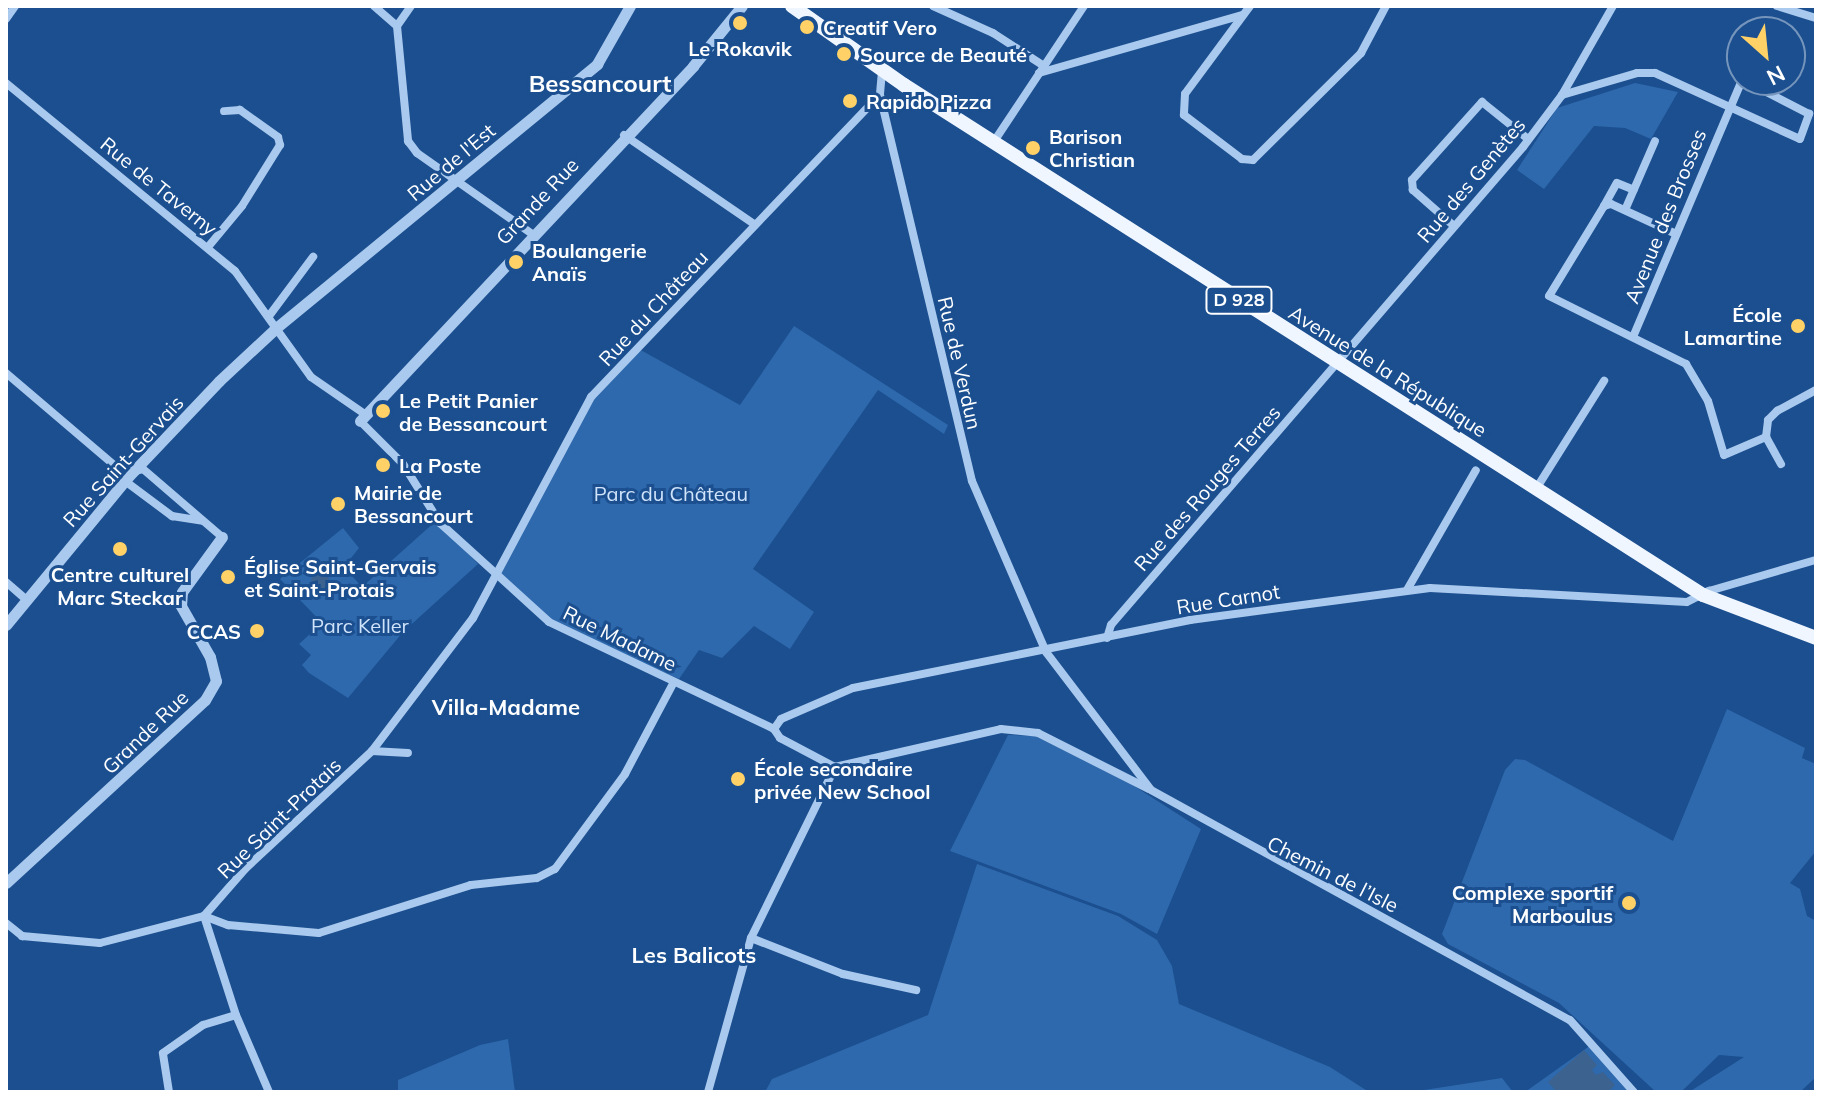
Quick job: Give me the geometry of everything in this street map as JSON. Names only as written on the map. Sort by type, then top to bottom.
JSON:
[{"type":"main road","name":"Avenue de la République","points":[[792,6],[882,71],[993,143],[1703,595],[1816,638]]},
{"type":"street","points":[[6,19],[15,6]]},
{"type":"street","points":[[374,6],[397,26]]},
{"type":"street","points":[[411,6],[397,26],[408,141],[531,233]]},
{"type":"street","name":"Rue de l'Est","points":[[276,328],[454,178],[597,64],[630,6]]},
{"type":"street","name":"Grande Rue","points":[[362,416],[531,233],[693,66],[742,6]]},
{"type":"street","points":[[933,6],[993,33],[1042,70]]},
{"type":"street","points":[[993,143],[1084,6]]},
{"type":"street","points":[[1250,6],[1185,94],[1184,115],[1242,159],[1253,160],[1361,53],[1386,6]]},
{"type":"street","name":"Rue des Genètes","points":[[1336,362],[1528,139],[1562,95],[1613,6]]},
{"type":"street","points":[[1777,6],[1816,18]]},
{"type":"street","points":[[1042,70],[1243,15]]},
{"type":"street","name":"Rue de Verdun","points":[[882,71],[880,95],[972,481],[1046,652]]},
{"type":"street","name":"Avenue des Brosses","points":[[1562,95],[1637,73],[1655,73],[1800,139],[1809,114],[1774,96]]},
{"type":"street","name":"Rue de Taverny","points":[[6,83],[208,247],[269,316],[314,380]]},
{"type":"street","name":"Rue du Château","points":[[494,576],[591,397],[880,95]]},
{"type":"street","name":"Avenue des Brosses","points":[[1633,337],[1734,96]]},
{"type":"street","points":[[1454,226],[1413,190],[1412,180],[1482,102],[1528,139]]},
{"type":"street","points":[[208,247],[242,206],[280,145],[278,137],[240,110],[224,111]]},
{"type":"street","points":[[624,135],[754,224]]},
{"type":"street","points":[[1625,210],[1655,141]]},
{"type":"street","points":[[1634,190],[1617,183],[1549,296],[1686,364],[1708,401],[1724,455],[1766,437]]},
{"type":"street","points":[[1604,206],[1625,210],[1674,233]]},
{"type":"street","points":[[269,316],[313,257]]},
{"type":"street","name":"Rue Saint-Gervais","points":[[6,625],[129,476],[276,328]]},
{"type":"street","name":"Rue des Rouges Terres","points":[[1107,638],[1111,625],[1336,362]]},
{"type":"street","points":[[6,373],[172,516],[203,521]]},
{"type":"street","name":"Rue Madame","points":[[314,380],[362,416],[403,464],[440,523],[494,576],[549,622],[774,729],[780,738],[835,767]]},
{"type":"street","points":[[1536,489],[1604,381]]},
{"type":"street","points":[[1781,464],[1766,437],[1768,420],[1777,411],[1816,390]]},
{"type":"street","points":[[129,476],[143,469],[222,537]]},
{"type":"street","points":[[1407,590],[1476,470]]},
{"type":"street","points":[[172,516],[180,512],[182,500]]},
{"type":"street","name":"Grande Rue","points":[[6,883],[205,700],[216,681],[210,657],[181,606],[182,592],[222,537]]},
{"type":"street","name":"Rue Carnot","points":[[774,729],[781,719],[853,688],[1046,652],[1190,620],[1407,590],[1484,589],[1675,601],[1816,560]]},
{"type":"street","name":"Rue Saint-Protais","points":[[204,916],[245,869],[372,751],[473,618],[494,576]]},
{"type":"street","points":[[6,582],[27,600]]},
{"type":"street","points":[[1675,601],[1687,585]]},
{"type":"street","name":"Chemin de l’Isle","points":[[1046,652],[1151,790],[1570,1020],[1634,1092]]},
{"type":"street","points":[[6,923],[22,936],[100,943],[204,916],[228,925],[319,933],[471,885],[537,878],[555,869],[625,774],[674,682]]},
{"type":"street","points":[[708,1092],[751,938],[835,767],[1001,729],[1038,733],[1151,790]]},
{"type":"street","points":[[372,751],[408,753]]},
{"type":"street","points":[[204,916],[236,1015],[269,1092]]},
{"type":"street","points":[[751,938],[843,974],[916,990]]},
{"type":"street","points":[[169,1092],[163,1053],[203,1025],[236,1015]]},
{"type":"green space","points":[[1635,83],[1678,92],[1651,139],[1625,128],[1594,126],[1544,189],[1517,170],[1557,108]]},
{"type":"green space","name":"Parc du Château","points":[[794,326],[948,425],[944,434],[878,390],[753,569],[814,612],[790,649],[754,626],[722,658],[699,650],[679,679],[549,622],[494,576],[591,397],[637,348],[740,405]]},
{"type":"green space","name":"Parc Keller","points":[[437,520],[478,564],[403,632],[348,698],[309,673],[302,665],[311,655],[299,644],[322,623],[280,579],[343,528],[359,548],[344,567],[362,587]]},
{"type":"green space","name":"Complexe sportif Marboulus","points":[[1727,709],[1805,748],[1802,758],[1816,764],[1816,851],[1790,883],[1800,889],[1807,916],[1816,921],[1816,1077],[1800,1092],[1689,1092],[1744,1057],[1719,1055],[1681,1092],[1656,1092],[1559,1003],[1448,944],[1442,934],[1505,770],[1515,759],[1525,760],[1673,841]]},
{"type":"green space","points":[[1008,735],[1035,736],[1131,784],[1201,829],[1157,934],[1121,914],[950,851]]},
{"type":"green space","points":[[977,864],[1118,916],[1157,940],[1172,966],[1179,1004],[1330,1067],[1369,1092],[765,1092],[772,1079],[928,1015]]},
{"type":"green space","points":[[508,1039],[515,1092],[398,1092],[398,1080],[480,1045]]},
{"type":"green space","points":[[1592,1044],[1634,1092],[1525,1092],[1584,1050]]},
{"type":"green space","points":[[1502,1078],[1513,1092],[1411,1092]]},
{"type":"shaded area","points":[[320,572],[329,581],[320,590],[311,581]]},
{"type":"shaded area","points":[[1584,1050],[1597,1065],[1592,1070],[1596,1075],[1603,1072],[1615,1085],[1608,1092],[1557,1092],[1548,1082]]},
{"type":"place","name":"Le Rokavik","points":[[740,23]]},
{"type":"place","name":"Creatif Vero","points":[[807,27]]},
{"type":"place","name":"Source de Beauté","points":[[844,54]]},
{"type":"place","name":"Rapido Pizza","points":[[850,101]]},
{"type":"place","name":"Barison Christian","points":[[1033,148]]},
{"type":"place","name":"Boulangerie Anaïs","points":[[516,262]]},
{"type":"place","name":"École Lamartine","points":[[1798,326]]},
{"type":"place","name":"Le Petit Panier de Bessancourt","points":[[383,411]]},
{"type":"place","name":"La Poste","points":[[383,465]]},
{"type":"place","name":"Mairie de Bessancourt","points":[[338,504]]},
{"type":"place","name":"Centre culturel Marc Steckar","points":[[120,549]]},
{"type":"place","name":"Église Saint-Gervais et Saint-Protais","points":[[228,577]]},
{"type":"place","name":"CCAS","points":[[257,631]]},
{"type":"place","name":"École secondaire privée New School","points":[[738,779]]},
{"type":"place","name":"Complexe sportif Marboulus","points":[[1629,903]]},
{"type":"district","name":"Bessancourt","points":[[600,84]]},
{"type":"district","name":"Villa-Madame","points":[[506,708]]},
{"type":"district","name":"Les Balicots","points":[[694,956]]}]
